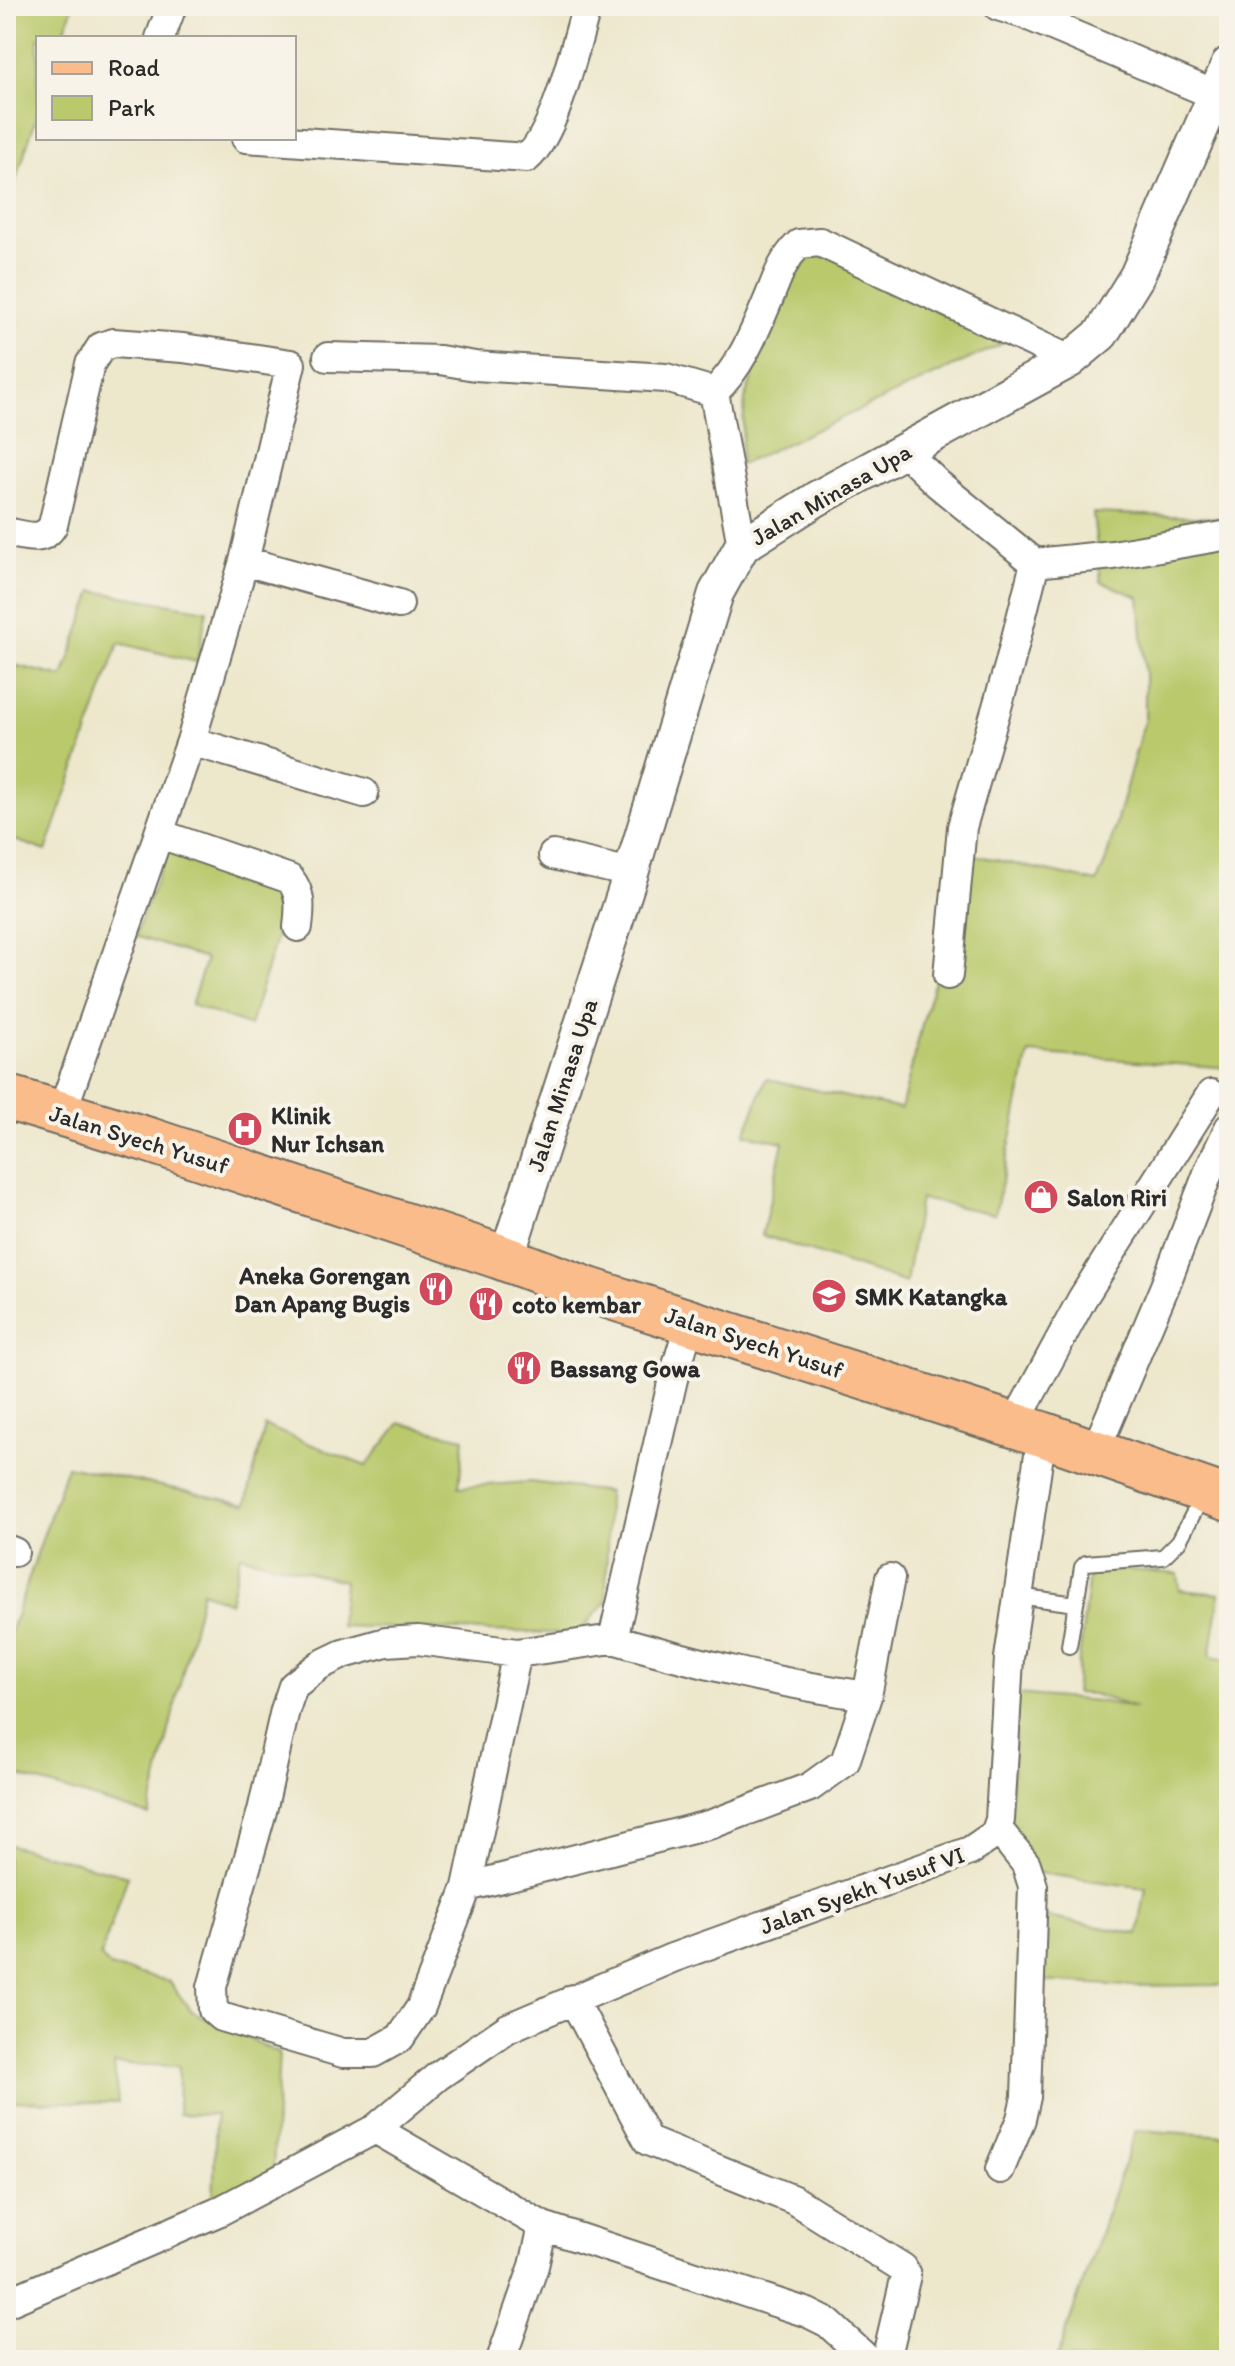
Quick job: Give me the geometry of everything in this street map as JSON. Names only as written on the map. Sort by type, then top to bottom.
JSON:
[{"type":"main road","name":"Jalan Syech Yusuf","points":[[6,1097],[149,1140],[506,1259],[589,1290],[1028,1430],[1217,1495]]},
{"type":"street","points":[[161,36],[172,6]]},
{"type":"street","points":[[274,140],[527,158],[539,148],[549,128],[587,6]]},
{"type":"street","points":[[1016,9],[1223,98]]},
{"type":"street","name":"Jalan Minasa Upa","points":[[506,1259],[631,873],[716,593],[742,546],[816,499],[1070,360],[1101,334],[1137,276],[1223,98],[1229,64]]},
{"type":"street","points":[[714,392],[729,378],[746,348],[784,260],[799,244],[820,242],[1070,360]]},
{"type":"street","points":[[6,532],[39,538],[48,534],[53,525],[90,364],[101,347],[113,343],[224,352],[291,364],[244,561],[191,741],[61,1115]]},
{"type":"street","points":[[328,357],[440,360],[475,366],[666,378],[714,392]]},
{"type":"street","points":[[714,392],[742,546]]},
{"type":"street","points":[[904,451],[938,484],[1035,563],[1113,555],[1229,535]]},
{"type":"street","points":[[244,561],[399,604]]},
{"type":"street","points":[[948,975],[962,827],[1035,563]]},
{"type":"street","points":[[191,741],[364,793]]},
{"type":"street","points":[[160,834],[290,879],[298,888],[298,927]]},
{"type":"street","points":[[553,855],[631,873]]},
{"type":"street","points":[[1000,2169],[1021,2119],[1026,2097],[1033,1886],[1026,1864],[998,1829],[1009,1658],[1018,1596],[1028,1430],[1082,1299],[1211,1094]]},
{"type":"street","points":[[1095,1452],[1229,1128]]},
{"type":"street","points":[[613,1639],[673,1379],[690,1322]]},
{"type":"street","points":[[467,1887],[712,1824],[810,1787],[845,1762],[867,1696],[890,1578]]},
{"type":"street","points":[[517,1653],[467,1887],[421,2007],[400,2038],[373,2053],[343,2053],[221,2017],[213,2010],[212,1987],[262,1811],[285,1710],[293,1686],[320,1665],[343,1654],[386,1642],[418,1640],[517,1653],[613,1639],[716,1669],[814,1689],[867,1696]]},
{"type":"street","name":"Jalan Syekh Yusuf VI","points":[[6,2303],[218,2212],[375,2129],[438,2076],[508,2028],[672,1958],[970,1851],[998,1829]]},
{"type":"street","points":[[573,1999],[648,2141],[794,2200],[903,2268],[906,2275],[886,2360]]},
{"type":"street","points":[[375,2129],[543,2226],[808,2313],[828,2323],[868,2360]]},
{"type":"street","points":[[501,2360],[534,2266],[543,2226]]},
{"type":"lane","points":[[1069,1646],[1082,1567],[1086,1563],[1163,1557],[1217,1495]]},
{"type":"lane","points":[[1018,1596],[1076,1604]]},
{"type":"green space","points":[[6,6],[73,6],[63,36],[36,36],[36,118],[6,210]]},
{"type":"green space","points":[[817,249],[1002,344],[740,465],[745,400],[777,295]]},
{"type":"green space","points":[[1093,513],[1218,518],[1229,536],[1229,1068],[1029,1053],[995,1214],[920,1199],[906,1283],[762,1235],[783,1142],[745,1134],[766,1079],[901,1109],[925,1013],[974,855],[1097,882],[1106,860],[1145,718],[1145,674],[1139,597],[1101,582]]},
{"type":"green space","points":[[93,591],[207,610],[197,662],[119,643],[46,851],[6,837],[6,663],[63,677]]},
{"type":"green space","points":[[171,841],[286,894],[250,1026],[191,1005],[206,959],[135,936]]},
{"type":"green space","points":[[400,1423],[464,1438],[459,1487],[530,1482],[608,1492],[606,1602],[578,1634],[340,1626],[344,1581],[240,1555],[230,1603],[202,1591],[149,1815],[6,1772],[6,1645],[67,1466],[246,1504],[265,1426],[366,1466]]},
{"type":"green space","points":[[1090,1567],[1178,1574],[1180,1590],[1220,1594],[1210,1657],[1229,1660],[1229,1985],[1128,1986],[1041,1981],[1046,1917],[1138,1934],[1146,1888],[1031,1872],[1009,1828],[1017,1694],[1098,1701],[1136,1708],[1093,1694],[1075,1693]]},
{"type":"green space","points":[[6,1844],[128,1876],[100,1957],[110,1967],[169,1981],[191,2011],[279,2053],[273,2170],[213,2203],[216,2115],[178,2114],[179,2066],[114,2064],[118,2103],[6,2101]]},
{"type":"green space","points":[[1136,2130],[1229,2136],[1229,2360],[1056,2360]]},
{"type":"place","name":"Klinik Nur Ichsan","points":[[245,1129]]},
{"type":"place","name":"Salon Riri","points":[[1041,1197]]},
{"type":"place","name":"Aneka Gorengan Dan Apang Bugis","points":[[436,1289]]},
{"type":"place","name":"SMK Katangka","points":[[829,1296]]},
{"type":"place","name":"coto kembar","points":[[486,1304]]},
{"type":"place","name":"Bassang Gowa","points":[[524,1368]]}]
